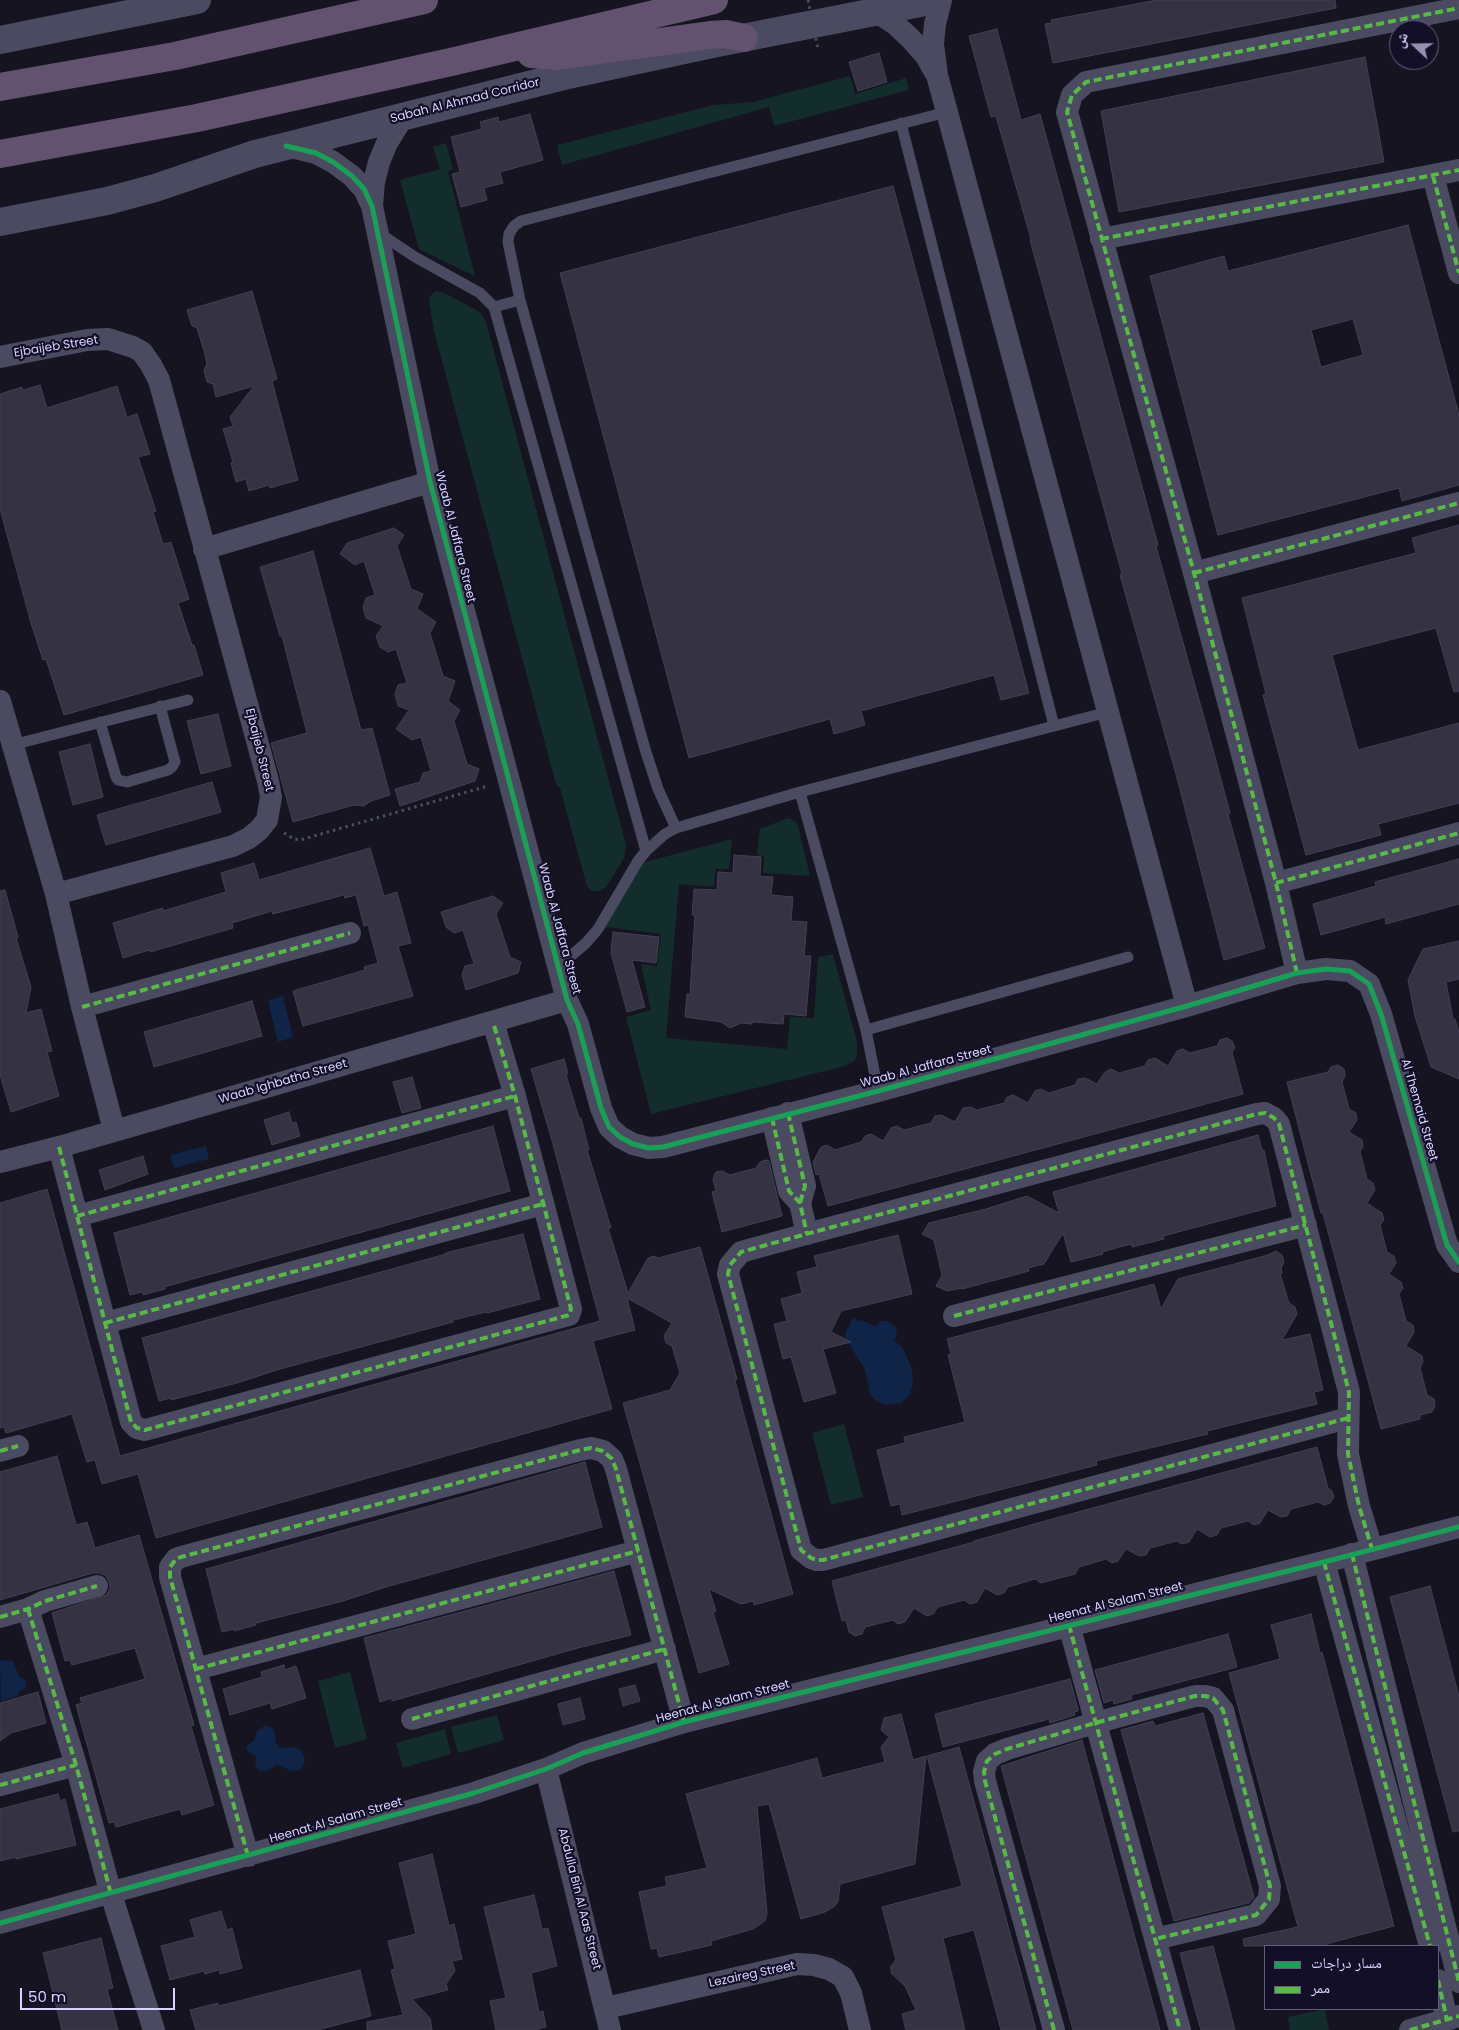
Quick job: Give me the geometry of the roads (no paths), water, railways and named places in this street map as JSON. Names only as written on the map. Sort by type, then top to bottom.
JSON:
[{"type":"highway","points":[[0,87],[175,56],[424,0]]},
{"type":"highway","points":[[0,154],[197,118],[714,0]]},
{"type":"highway","points":[[505,49],[539,56],[557,56],[710,34],[726,34],[744,38]]},
{"type":"street","points":[[0,40],[197,0]]},
{"type":"street","name":"Sabah Al Ahmad Corridor","points":[[0,222],[126,196],[255,154],[568,75],[935,0]]},
{"type":"street","points":[[941,0],[935,24],[933,44],[937,75],[1187,1006]]},
{"type":"street","points":[[1297,973],[1276,883],[1194,573],[1067,112],[1072,95],[1086,82],[1459,8]]},
{"type":"street","points":[[877,12],[912,39],[926,56],[937,75]]},
{"type":"street","name":"Waab Al Jaffara Street","points":[[372,206],[374,182],[379,162],[387,143],[404,117]]},
{"type":"street","name":"Waab Al Jaffara Street","points":[[286,146],[316,153],[333,162],[352,176],[364,189],[372,206],[430,482],[508,781],[567,1000],[583,1040],[601,1108],[609,1128],[620,1137],[633,1144],[649,1148],[664,1147],[878,1091],[1187,1006],[1297,973],[1326,969],[1350,971]]},
{"type":"street","points":[[1101,240],[1459,170]]},
{"type":"street","points":[[1433,176],[1459,273]]},
{"type":"street","name":"Ejbaijeb Street","points":[[0,357],[87,340],[108,339],[120,341],[142,352],[159,380],[271,797],[267,820],[250,838],[233,846],[56,894]]},
{"type":"street","points":[[204,549],[430,482]]},
{"type":"street","points":[[1194,573],[1459,504]]},
{"type":"street","points":[[0,701],[7,740],[56,894],[82,1007],[114,1130]]},
{"type":"street","points":[[1276,883],[1459,833]]},
{"type":"street","points":[[82,1007],[350,933]]},
{"type":"street","name":"Al Themaid Street","points":[[1350,971],[1369,984],[1381,1014],[1447,1245],[1459,1262]]},
{"type":"street","name":"Waab Ighbatha Street","points":[[0,1162],[58,1147],[567,1000]]},
{"type":"street","points":[[58,1147],[131,1422],[137,1428],[145,1430],[569,1315],[571,1309],[515,1096],[493,1022]]},
{"type":"street","points":[[77,1216],[515,1096]]},
{"type":"street","points":[[1348,1418],[823,1560],[811,1558],[801,1550],[728,1274],[730,1264],[741,1252],[807,1234],[1257,1114],[1265,1113],[1274,1118],[1279,1124],[1349,1392],[1348,1454],[1359,1506],[1362,1552],[1459,1982]]},
{"type":"street","points":[[780,1116],[789,1191],[800,1203],[807,1234]]},
{"type":"street","points":[[105,1323],[543,1204]]},
{"type":"street","points":[[954,1316],[1306,1225]]},
{"type":"street","points":[[248,1856],[169,1572],[176,1559],[570,1453],[591,1448],[602,1451],[612,1459],[616,1469],[684,1722]]},
{"type":"street","name":"Heenat Al Salam Street","points":[[0,1923],[474,1793],[546,1769],[583,1753],[684,1722],[1324,1562],[1459,1526]]},
{"type":"street","points":[[196,1669],[638,1551]]},
{"type":"street","points":[[1324,1562],[1430,1945]]},
{"type":"street","points":[[0,1617],[96,1586]]},
{"type":"street","points":[[28,1608],[76,1764],[111,1894],[154,2030]]},
{"type":"street","points":[[1069,1625],[1180,2030]]},
{"type":"street","points":[[412,1719],[664,1649]]},
{"type":"street","points":[[1054,2030],[984,1772],[987,1762],[995,1754],[1095,1723],[1195,1696],[1206,1696],[1213,1698],[1223,1710],[1270,1886],[1269,1899],[1256,1915],[1155,1939]]},
{"type":"street","points":[[0,1785],[76,1764]]},
{"type":"street","name":"Abdulla Bin Al Aas Street","points":[[546,1769],[608,2019]]},
{"type":"street","name":"Lezaireg Street","points":[[608,2019],[797,1964],[814,1965],[843,1977],[851,1993],[860,2030]]},
{"type":"street","points":[[1410,2030],[1453,2018],[1439,1983]]},
{"type":"lane","points":[[676,828],[658,789],[645,749],[520,300],[508,242],[510,234],[514,226],[521,222],[901,122],[947,112]]},
{"type":"lane","points":[[901,122],[1054,726]]},
{"type":"lane","points":[[379,233],[415,257],[480,293],[494,307],[646,851]]},
{"type":"lane","points":[[494,307],[520,300]]},
{"type":"lane","points":[[7,740],[100,722],[188,700]]},
{"type":"lane","points":[[100,722],[116,777],[118,780],[127,782],[168,770],[175,762],[160,706]]},
{"type":"lane","points":[[558,967],[598,929],[638,861],[646,851],[665,834],[676,828],[800,792],[1108,712]]},
{"type":"lane","points":[[800,792],[866,1030],[878,1091]]},
{"type":"lane","points":[[866,1030],[1128,958]]},
{"type":"water","points":[[283,996],[293,1037],[278,1042],[268,1000]]},
{"type":"water","points":[[206,1146],[209,1159],[174,1168],[170,1155]]},
{"type":"water","points":[[853,1317],[856,1318],[855,1320],[875,1326],[882,1321],[887,1321],[896,1327],[897,1334],[894,1340],[902,1347],[907,1357],[912,1371],[913,1383],[910,1394],[901,1403],[886,1405],[875,1400],[870,1394],[865,1370],[845,1337]]},
{"type":"water","points":[[0,1661],[13,1661],[19,1676],[26,1681],[26,1687],[18,1693],[18,1696],[1,1701]]},
{"type":"water","points":[[264,1726],[274,1729],[276,1743],[280,1748],[293,1747],[301,1750],[305,1759],[303,1767],[299,1770],[291,1771],[277,1764],[267,1771],[258,1770],[255,1763],[256,1756],[248,1752],[246,1748],[254,1741],[257,1731]]}]
